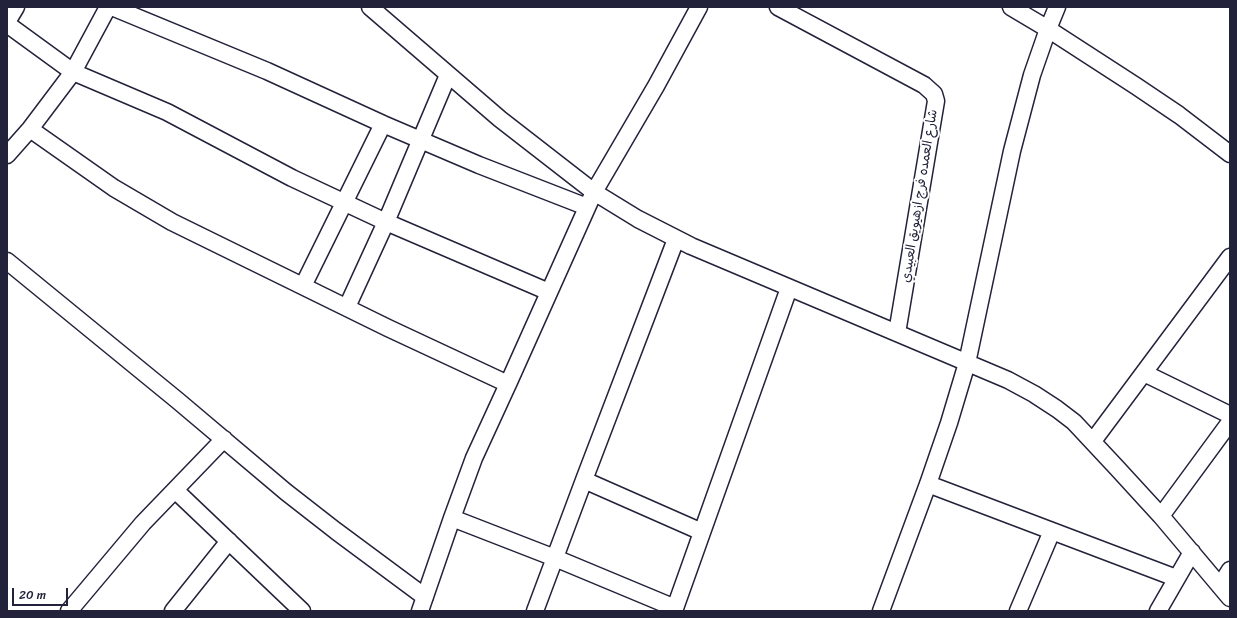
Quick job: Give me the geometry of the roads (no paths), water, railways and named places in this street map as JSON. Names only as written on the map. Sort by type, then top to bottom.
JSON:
[{"type":"street","points":[[16,7],[7,23],[73,72],[167,112],[292,178],[386,222],[549,292]]},
{"type":"street","points":[[7,155],[30,129],[73,72],[108,7]]},
{"type":"street","points":[[112,7],[267,71],[383,124],[479,165],[587,207]]},
{"type":"street","points":[[370,7],[500,119],[594,192],[638,219],[676,239],[1008,380],[1057,409],[1074,422],[1093,441],[1161,516],[1225,592]]},
{"type":"street","points":[[7,261],[423,604],[474,458],[587,207],[594,192],[656,86],[698,7]]},
{"type":"street","name":"شارع العمده فرج ازهيويق العبيدي","points":[[778,7],[924,86],[934,94],[936,100],[897,333]]},
{"type":"street","points":[[1011,7],[1048,28],[1142,90],[1230,154]]},
{"type":"street","points":[[884,610],[949,423],[967,363],[1012,151],[1032,74],[1057,7]]},
{"type":"street","points":[[347,307],[386,222],[448,74]]},
{"type":"street","points":[[303,286],[383,124]]},
{"type":"street","points":[[30,129],[114,188],[172,222],[388,328],[508,384]]},
{"type":"street","points":[[535,611],[676,239]]},
{"type":"street","points":[[1093,441],[1230,257]]},
{"type":"street","points":[[452,518],[555,558],[675,609],[790,288]]},
{"type":"street","points":[[1144,373],[1230,415]]},
{"type":"street","points":[[1161,516],[1230,422]]},
{"type":"street","points":[[69,611],[143,524],[224,439]]},
{"type":"street","points":[[584,480],[702,532]]},
{"type":"street","points":[[928,484],[1176,578]]},
{"type":"street","points":[[175,490],[302,611]]},
{"type":"street","points":[[1018,611],[1052,531]]},
{"type":"street","points":[[173,611],[229,541]]},
{"type":"street","points":[[1158,611],[1192,552]]},
{"type":"street","points":[[1225,592],[1230,570]]}]
